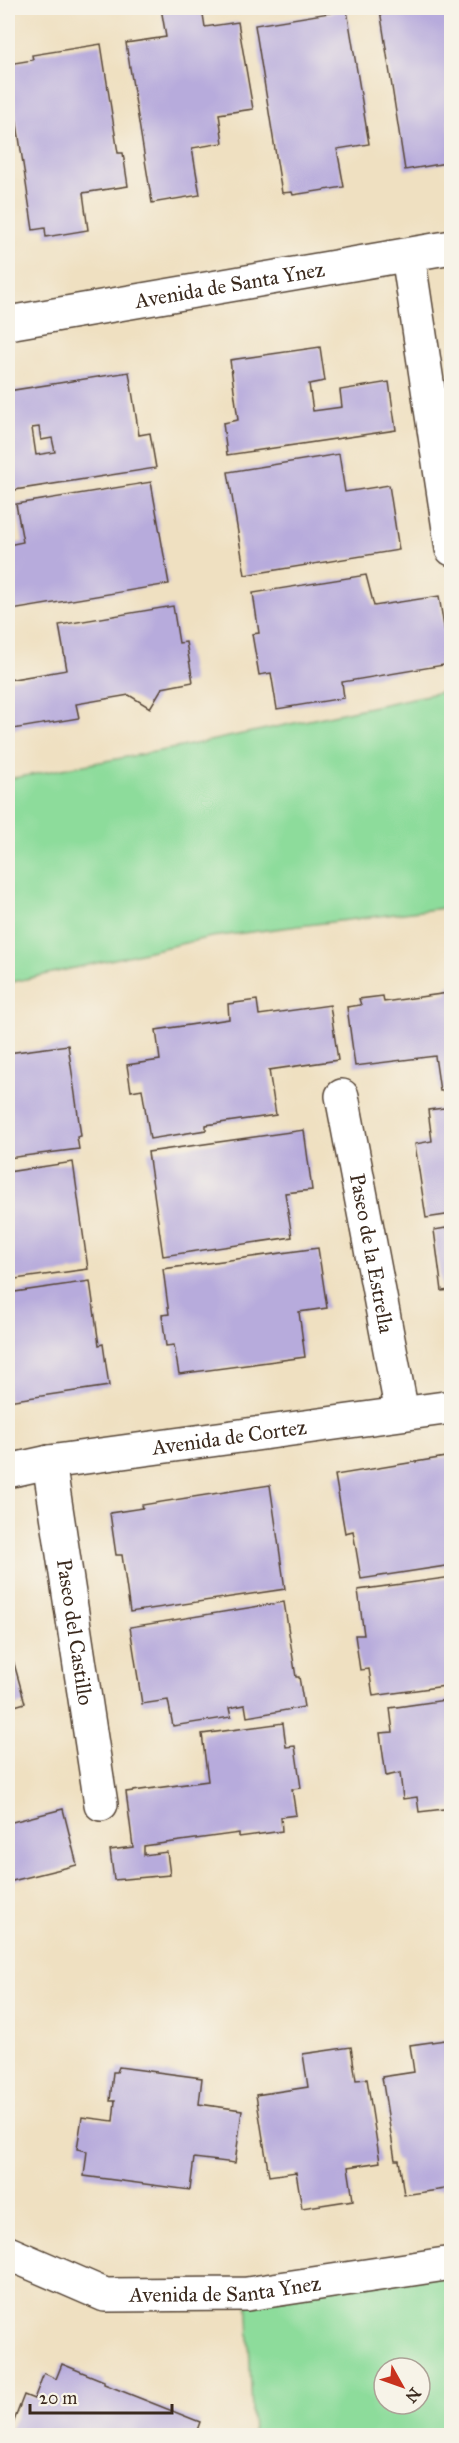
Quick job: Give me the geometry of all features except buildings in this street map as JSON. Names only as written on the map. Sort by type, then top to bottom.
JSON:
[{"type":"street","name":"Avenida de Santa Ynez","points":[[8,323],[452,248]]},
{"type":"street","points":[[408,255],[452,549]]},
{"type":"street","name":"Paseo de la Estrella","points":[[342,1096],[402,1413]]},
{"type":"street","name":"Avenida de Cortez","points":[[8,1471],[49,1462],[452,1407]]},
{"type":"street","name":"Paseo del Castillo","points":[[49,1462],[101,1804]]},
{"type":"street","name":"Avenida de Santa Ynez","points":[[8,2253],[105,2295],[247,2294],[452,2263]]},
{"type":"green space","points":[[451,690],[451,907],[211,937],[8,983],[8,779],[181,747]]},
{"type":"green space","points":[[451,2263],[451,2435],[253,2435],[247,2294]]}]
